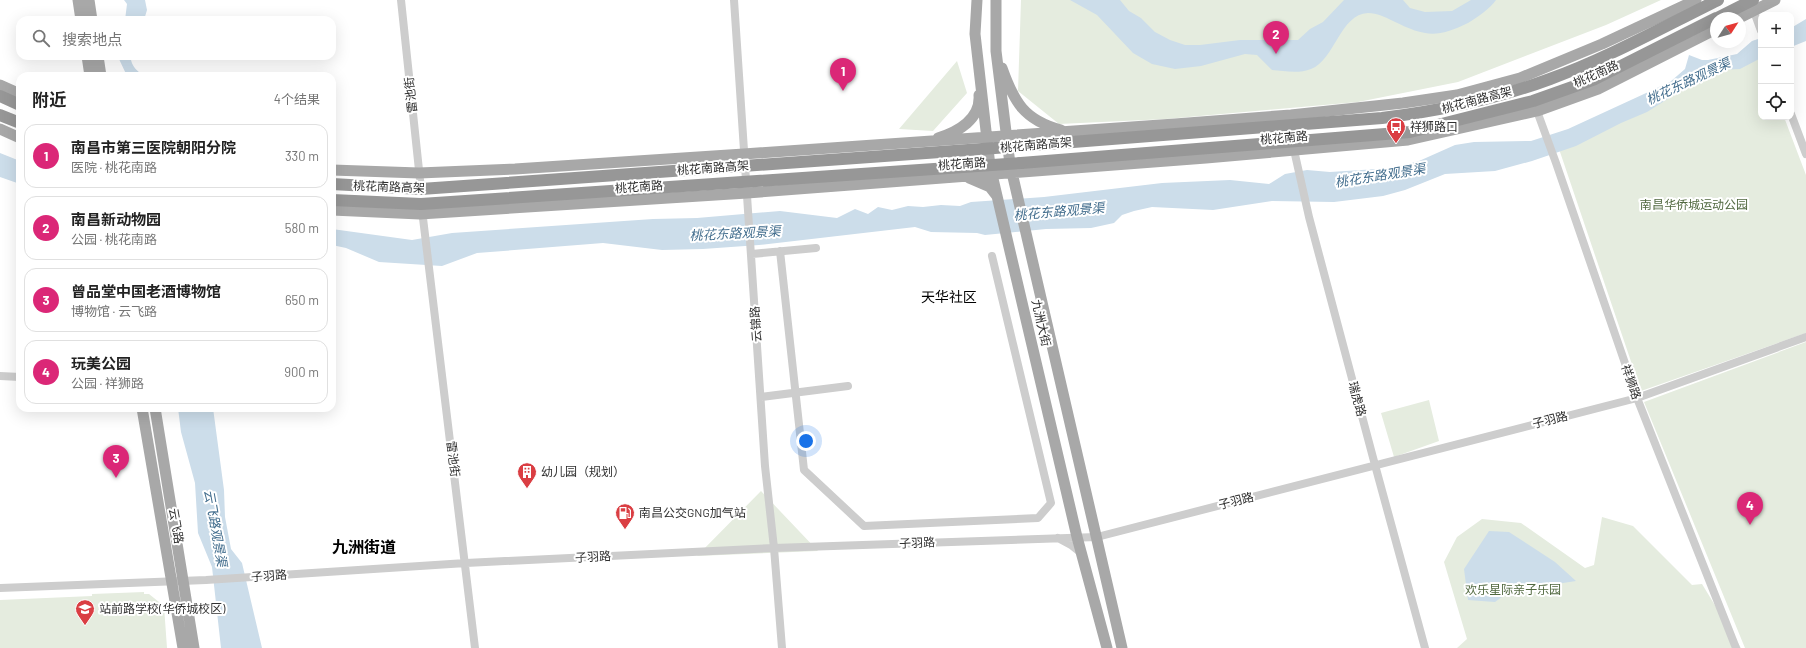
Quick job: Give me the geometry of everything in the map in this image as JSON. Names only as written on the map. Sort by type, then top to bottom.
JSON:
[{"type":"highway","name":"桃花南路高架","points":[[336,184],[421,189],[982,149],[1382,118],[1421,113],[1487,98],[1550,79],[1617,50],[1718,0]]},
{"type":"highway","name":"桃花南路高架","points":[[1731,12],[1752,4]]},
{"type":"highway","name":"桃花南路高架","points":[[336,200],[422,209],[1410,132],[1533,101],[1595,80],[1710,21]]},
{"type":"highway","points":[[0,96],[16,103]]},
{"type":"highway","points":[[0,115],[16,121]]},
{"type":"main road","points":[[78,0],[80,16]]},
{"type":"main road","points":[[89,0],[91,16]]},
{"type":"main road","name":"九洲大街","points":[[977,0],[975,34],[992,174],[1077,537],[1107,648]]},
{"type":"main road","name":"九洲大街","points":[[996,0],[996,51],[1006,137],[1012,173],[1122,648]]},
{"type":"main road","name":"桃花南路","points":[[336,170],[419,173],[515,169],[1006,137],[1290,115],[1403,103],[1457,95],[1520,78],[1602,44],[1696,0]]},
{"type":"main road","points":[[1745,12],[1752,4],[1775,0]]},
{"type":"main road","name":"桃花南路","points":[[336,210],[422,209],[748,198],[992,174],[1408,140],[1537,111],[1598,89],[1710,32]]},
{"type":"main road","points":[[921,143],[962,128],[969,122],[976,111],[980,98],[975,34]]},
{"type":"main road","points":[[996,51],[1009,89],[1021,107],[1038,123],[1067,132]]},
{"type":"main road","points":[[88,60],[89,72]]},
{"type":"main road","points":[[99,60],[100,72]]},
{"type":"main road","points":[[0,85],[16,92]]},
{"type":"main road","points":[[0,129],[16,136]]},
{"type":"main road","points":[[962,177],[990,187],[998,197]]},
{"type":"main road","name":"云飞路","points":[[143,412],[178,581],[194,648]]},
{"type":"main road","name":"云飞路","points":[[156,412],[178,581],[183,648]]},
{"type":"street","name":"雷池街","points":[[401,0],[421,189]]},
{"type":"street","name":"云锦路","points":[[734,0],[752,252],[765,466],[774,548],[782,648]]},
{"type":"street","points":[[1752,4],[1758,23]]},
{"type":"street","name":"祥狮路","points":[[1537,111],[1637,398],[1736,648]]},
{"type":"street","points":[[1793,120],[1806,154]]},
{"type":"street","name":"瑞虎路","points":[[1294,150],[1297,167],[1375,465],[1425,648]]},
{"type":"street","name":"雷池街","points":[[422,209],[466,562],[475,648]]},
{"type":"street","points":[[752,252],[816,248]]},
{"type":"street","points":[[780,251],[804,470],[864,526],[1038,518],[1051,503],[992,256]]},
{"type":"street","name":"子羽路","points":[[0,588],[206,580],[466,562],[774,548],[1097,537],[1637,398],[1806,337]]},
{"type":"street","points":[[0,376],[16,377]]},
{"type":"street","points":[[761,397],[848,386]]},
{"type":"street","points":[[1057,538],[1071,545],[1081,553]]},
{"type":"green space","points":[[1021,0],[1661,0],[1606,25],[1458,82],[1358,102],[1166,119],[1059,124],[1018,91]]},
{"type":"green space","name":"南昌华侨城运动公园","points":[[1758,56],[1758,120],[1785,120],[1806,175],[1806,333],[1641,391],[1558,146],[1737,63]]},
{"type":"green space","points":[[957,61],[967,93],[933,131],[899,129]]},
{"type":"green space","points":[[1806,342],[1806,648],[1745,648],[1644,402]]},
{"type":"green space","points":[[1429,400],[1439,441],[1394,457],[1381,413]]},
{"type":"green space","points":[[761,491],[818,551],[697,556]]},
{"type":"green space","name":"欢乐星际亲子乐园","points":[[1602,517],[1633,526],[1692,585],[1702,584],[1741,648],[1457,648],[1467,639],[1444,562],[1457,537],[1482,519],[1521,523],[1585,568],[1594,565]]},
{"type":"green space","name":"站前路学校(华侨城校区)","points":[[144,592],[144,594],[149,594],[164,606],[167,648],[0,648],[0,600]]},
{"type":"water","points":[[124,0],[145,0],[147,10],[145,16],[126,16],[127,4]]},
{"type":"water","points":[[1070,0],[1120,0],[1129,11],[1141,18],[1155,32],[1170,40],[1185,45],[1200,45],[1240,40],[1298,40],[1310,29],[1323,22],[1344,0],[1403,0],[1410,8],[1425,12],[1452,11],[1471,0],[1496,0],[1479,16],[1468,23],[1447,32],[1430,34],[1413,30],[1375,14],[1368,13],[1358,15],[1344,29],[1326,57],[1319,64],[1306,71],[1297,72],[1272,70],[1257,55],[1245,54],[1201,66],[1175,69],[1152,64],[1133,53],[1097,15]]},
{"type":"water","points":[[1806,19],[1806,41],[1794,46],[1794,26]]},
{"type":"water","name":"桃花东路观景渠","points":[[1758,39],[1758,60],[1740,69],[1718,70],[1701,78],[1647,112],[1621,123],[1576,146],[1532,161],[1495,171],[1445,174],[1405,190],[1383,196],[1334,202],[1272,201],[1213,210],[1152,207],[1122,215],[1114,223],[1091,228],[1046,229],[985,235],[977,233],[931,232],[915,227],[759,245],[703,249],[662,250],[603,243],[477,253],[442,266],[379,262],[346,248],[336,246],[336,230],[412,240],[452,233],[653,219],[697,218],[780,211],[837,218],[855,209],[868,214],[878,207],[892,210],[908,206],[960,206],[971,202],[1044,197],[1162,183],[1230,180],[1269,184],[1285,174],[1307,170],[1330,172],[1393,168],[1419,161],[1455,145],[1474,142],[1531,141],[1568,129],[1670,82],[1685,69],[1689,55],[1702,60],[1708,60],[1737,54],[1746,48],[1752,41]]},
{"type":"water","points":[[119,60],[131,60],[133,65],[139,72],[125,72]]},
{"type":"water","points":[[0,153],[16,159],[16,183],[0,177]]},
{"type":"water","name":"云飞路观景渠","points":[[178,412],[214,412],[224,490],[225,517],[231,549],[242,563],[262,648],[221,648],[212,567],[198,533],[195,483],[181,432]]},
{"type":"water","points":[[1489,531],[1509,532],[1555,562],[1576,581],[1510,591],[1495,602],[1468,600],[1464,569]]},
{"type":"place","name":"南昌新动物园","points":[[1276,54]]},
{"type":"place","name":"南昌市第三医院朝阳分院","points":[[843,91]]},
{"type":"place","name":"祥狮路口","points":[[1396,144]]},
{"type":"place","name":"曾品堂中国老酒博物馆","points":[[116,478]]},
{"type":"place","name":"幼儿园（规划）","points":[[527,489]]},
{"type":"place","name":"玩美公园","points":[[1750,525]]},
{"type":"place","name":"南昌公交GNG加气站","points":[[625,530]]},
{"type":"place","name":"站前路学校(华侨城校区)","points":[[85,626]]},
{"type":"district","name":"天华社区","points":[[949,297]]},
{"type":"district","name":"九洲街道","points":[[364,547]]}]
